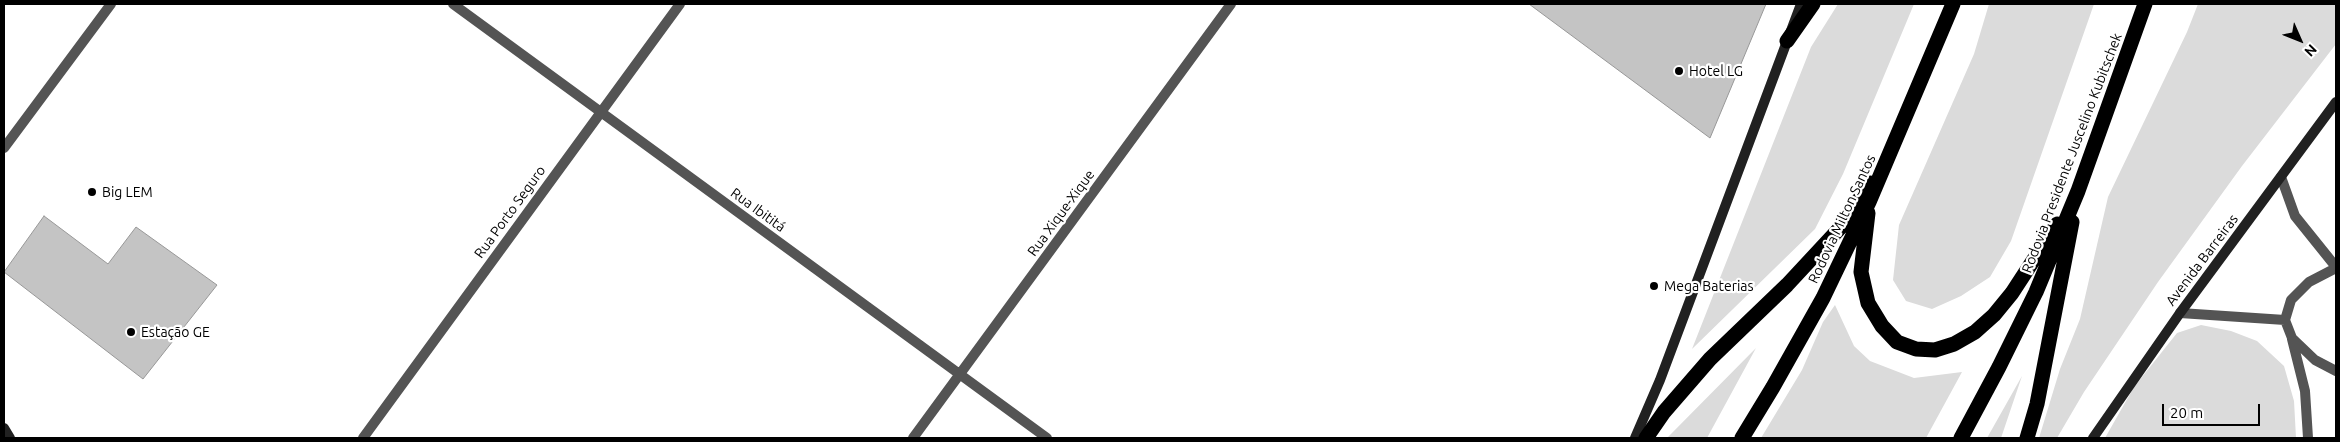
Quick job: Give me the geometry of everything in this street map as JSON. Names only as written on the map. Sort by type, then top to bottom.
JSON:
[{"type":"highway","points":[[1787,41],[1813,4]]},
{"type":"highway","name":"Rodovia Milton Santos","points":[[1742,438],[1823,298],[1892,151],[1953,4]]},
{"type":"highway","name":"Rodovia Presidente Juscelino Kubitschek","points":[[1961,438],[2000,367],[2036,292],[2078,191],[2145,4]]},
{"type":"highway","points":[[1646,438],[1664,412],[1710,359],[1787,285],[1840,228],[1892,151]]},
{"type":"highway","points":[[1869,202],[1861,272],[1868,303],[1882,326],[1897,342],[1916,349],[1935,350],[1954,344],[1975,332],[1994,315],[2012,294],[2078,191]]},
{"type":"highway","points":[[2027,438],[2037,404],[2078,191]]},
{"type":"main road","points":[[1636,438],[1660,380],[1801,4]]},
{"type":"main road","name":"Avenida Barreiras","points":[[2093,438],[2180,313],[2336,102]]},
{"type":"main road","points":[[4,428],[10,438]]},
{"type":"street","points":[[4,148],[111,4]]},
{"type":"street","name":"Rua Ibititá","points":[[453,4],[599,113],[1047,438]]},
{"type":"street","name":"Rua Porto Seguro","points":[[363,438],[680,4]]},
{"type":"street","name":"Rua Xique-Xique","points":[[913,438],[1231,4]]},
{"type":"street","points":[[2281,177],[2295,216],[2336,267],[2308,282],[2290,300],[2285,320],[2292,338],[2305,391],[2308,438]]},
{"type":"street","points":[[2180,313],[2285,320]]},
{"type":"street","points":[[2292,338],[2315,360],[2336,371]]},
{"type":"shaded area","points":[[1838,4],[1914,4],[1843,174],[1815,229],[1692,349],[1811,47]]},
{"type":"shaded area","points":[[1989,4],[2094,4],[2011,241],[1990,277],[1961,296],[1932,309],[1906,301],[1893,280],[1899,225],[1974,54]]},
{"type":"shaded area","points":[[2198,4],[2336,4],[2336,44],[2242,166],[2158,282],[2084,392],[2057,438],[2039,438],[2060,369],[2080,319],[2108,197],[2187,32]]},
{"type":"shaded area","points":[[1835,305],[1854,346],[1870,361],[1914,378],[1962,372],[1926,438],[1761,438],[1802,370],[1823,322]]},
{"type":"shaded area","points":[[2201,325],[2231,331],[2257,341],[2284,366],[2294,401],[2296,438],[2105,438],[2134,387],[2177,333]]},
{"type":"shaded area","points":[[1756,348],[1707,438],[1667,438]]},
{"type":"shaded area","points":[[2022,376],[2001,438],[1987,438]]},
{"type":"building","name":"Hotel LG","points":[[1529,4],[1766,4],[1710,138]]},
{"type":"building","name":"Estação GE","points":[[44,216],[108,264],[136,227],[217,285],[143,379],[4,272]]},
{"type":"place","name":"Hotel LG","points":[[1679,71]]},
{"type":"place","name":"Big LEM","points":[[92,192]]},
{"type":"place","name":"Mega Baterias","points":[[1654,286]]},
{"type":"place","name":"Estação GE","points":[[131,332]]}]
